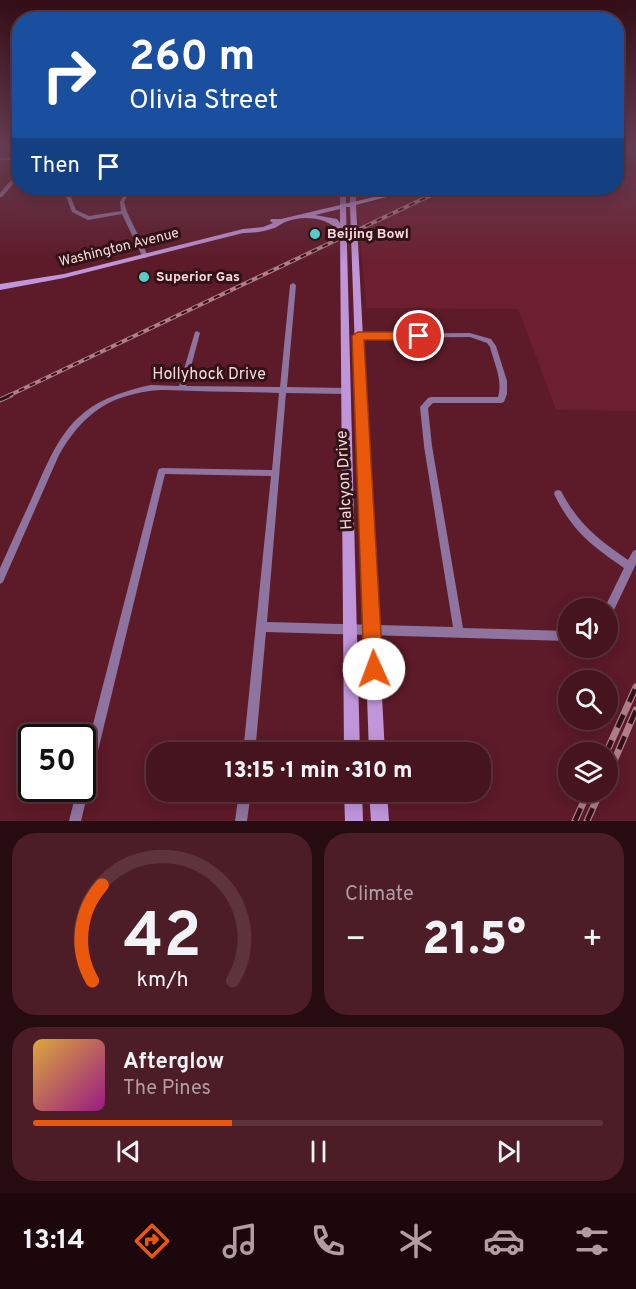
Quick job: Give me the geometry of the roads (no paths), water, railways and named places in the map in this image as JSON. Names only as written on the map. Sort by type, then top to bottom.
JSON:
[{"type":"main road","name":"Washington Avenue","points":[[0,287],[55,278],[243,231],[255,231],[276,226],[281,221],[391,195]]},
{"type":"main road","name":"Halcyon Drive","points":[[353,205],[377,742]]},
{"type":"main road","name":"Halcyon Drive","points":[[343,207],[352,742]]},
{"type":"main road","points":[[308,215],[334,221],[343,230]]},
{"type":"main road","points":[[353,802],[354,821]]},
{"type":"main road","points":[[379,802],[380,821]]},
{"type":"street","points":[[68,195],[74,211],[88,218],[124,212]]},
{"type":"street","points":[[126,195],[122,202],[124,212],[145,256]]},
{"type":"street","points":[[342,195],[343,207]]},
{"type":"street","points":[[353,195],[353,205]]},
{"type":"street","points":[[250,742],[263,627],[274,473],[293,285]]},
{"type":"street","points":[[183,388],[197,333]]},
{"type":"street","points":[[358,336],[437,336],[454,333],[478,336],[489,341],[493,346],[504,386],[504,395],[501,400],[431,400],[424,407],[424,422],[459,633]]},
{"type":"street","name":"Hollyhock Drive","points":[[0,579],[55,454],[73,427],[94,408],[120,395],[151,388],[346,391]]},
{"type":"street","points":[[75,821],[162,471],[274,473]]},
{"type":"street","points":[[558,494],[569,518],[592,540],[628,566]]},
{"type":"street","points":[[614,598],[636,554]]},
{"type":"street","points":[[263,627],[558,636]]},
{"type":"street","points":[[241,821],[244,802]]},
{"type":"railway","points":[[8,396],[431,195]]},
{"type":"railway","points":[[0,400],[11,395]]},
{"type":"railway","points":[[611,742],[636,687]]},
{"type":"railway","points":[[618,752],[636,710]]},
{"type":"railway","points":[[575,821],[584,802]]},
{"type":"railway","points":[[587,821],[596,802]]},
{"type":"place","name":"Beijing Bowl","points":[[315,234]]},
{"type":"place","name":"Superior Gas","points":[[144,277]]}]
